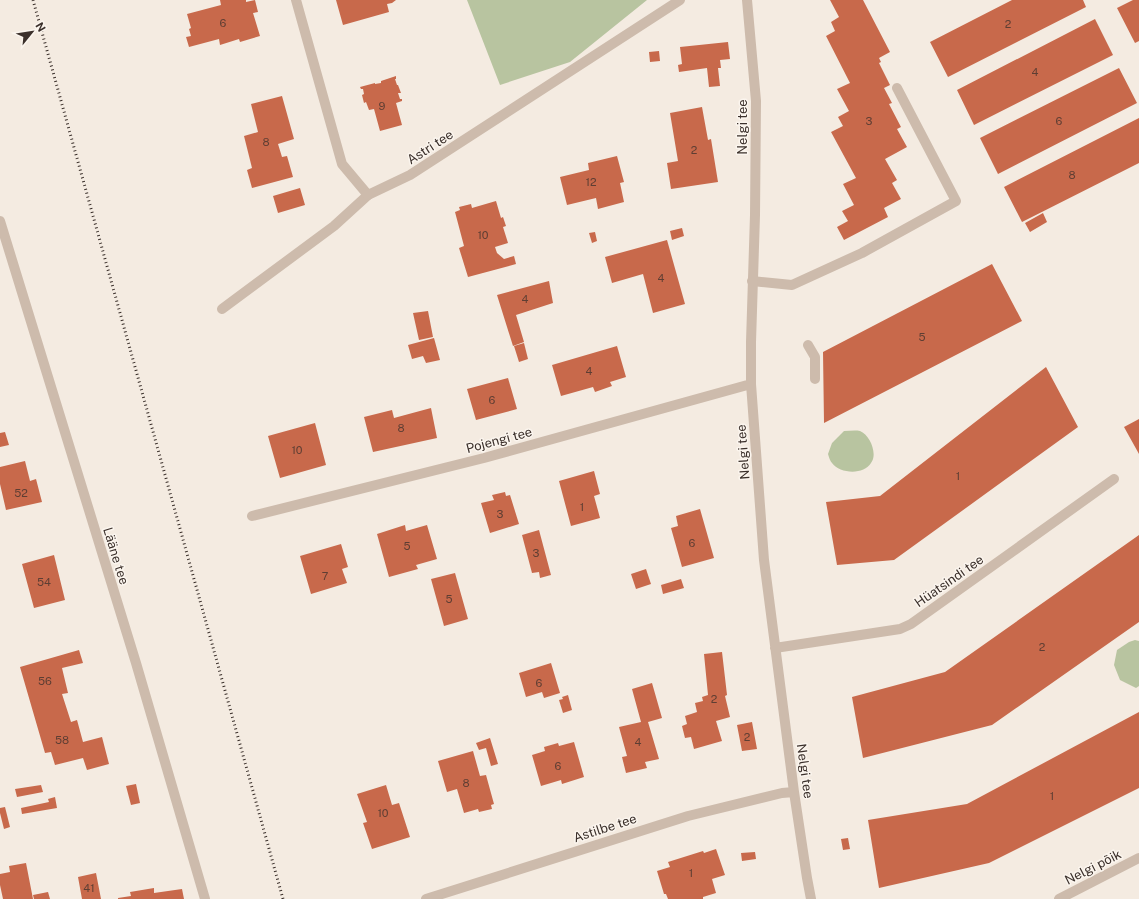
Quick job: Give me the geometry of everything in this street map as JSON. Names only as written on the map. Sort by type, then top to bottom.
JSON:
[{"type":"street","points":[[296,0],[342,164],[368,196]]},
{"type":"street","name":"Astri tee","points":[[222,309],[334,226],[368,196],[410,175],[680,0]]},
{"type":"street","name":"Nelgi tee","points":[[747,0],[756,101],[751,384],[764,560],[794,792],[811,899]]},
{"type":"street","points":[[752,281],[792,285],[862,253],[956,201],[897,88]]},
{"type":"street","name":"Lääne tee","points":[[0,221],[136,663],[205,899]]},
{"type":"street","points":[[808,345],[815,357],[815,378]]},
{"type":"street","name":"Pojengi tee","points":[[252,516],[484,458],[751,384]]},
{"type":"street","name":"Hüatsindi tee","points":[[775,648],[900,629],[911,624],[1114,479]]},
{"type":"street","name":"Astilbe tee","points":[[426,899],[688,816],[782,793],[794,792]]},
{"type":"street","name":"Nelgi põik","points":[[1058,899],[1139,858]]},
{"type":"green space","points":[[467,0],[647,0],[570,62],[500,85]]},
{"type":"green space","points":[[844,431],[860,431],[864,433],[872,445],[874,455],[873,459],[868,467],[863,470],[852,472],[846,471],[836,467],[830,460],[828,454],[832,443]]},
{"type":"green space","points":[[1135,640],[1139,641],[1139,686],[1136,688],[1120,680],[1114,665],[1117,650]]},
{"type":"building","points":[[220,0],[246,0],[246,2],[255,0],[258,12],[253,13],[260,36],[240,42],[239,39],[220,45],[219,39],[189,47],[186,37],[191,36],[189,29],[191,28],[187,14],[221,5]]},
{"type":"building","points":[[336,0],[396,0],[387,4],[389,12],[343,25]]},
{"type":"building","points":[[830,0],[863,0],[890,52],[879,58],[881,62],[879,63],[890,85],[884,88],[892,103],[889,104],[901,127],[897,129],[907,147],[885,159],[897,180],[892,183],[901,199],[884,208],[888,217],[844,240],[837,227],[848,221],[842,211],[854,205],[843,184],[856,178],[831,132],[843,126],[838,117],[849,111],[837,89],[850,83],[826,36],[835,31],[831,22],[839,17]]},
{"type":"building","points":[[1012,0],[1083,0],[1086,7],[948,77],[930,42]]},
{"type":"building","points":[[1133,0],[1139,0],[1139,41],[1135,43],[1117,8]]},
{"type":"building","points":[[1095,19],[1113,55],[974,125],[957,90]]},
{"type":"building","points":[[728,42],[730,59],[720,60],[721,68],[718,68],[720,86],[709,87],[707,68],[679,72],[678,65],[682,64],[680,47]]},
{"type":"building","points":[[659,51],[660,61],[650,62],[649,52]]},
{"type":"building","points":[[1119,68],[1137,103],[998,174],[980,138]]},
{"type":"building","points":[[396,76],[395,79],[401,93],[398,93],[402,101],[396,103],[402,125],[380,131],[374,109],[369,110],[366,102],[364,103],[362,95],[364,94],[363,89],[360,87],[381,83],[381,81]]},
{"type":"building","points":[[282,96],[294,139],[278,144],[282,157],[287,156],[293,177],[252,188],[247,170],[252,168],[244,136],[258,132],[251,104]]},
{"type":"building","points":[[702,107],[708,140],[711,139],[718,182],[671,189],[667,163],[678,161],[670,113]]},
{"type":"building","points":[[1139,118],[1139,163],[1022,222],[1004,187]]},
{"type":"building","points":[[617,156],[624,182],[620,183],[624,202],[598,209],[596,198],[567,205],[560,177],[589,170],[588,163]]},
{"type":"building","points":[[300,188],[305,205],[278,213],[273,196]]},
{"type":"building","points":[[496,201],[501,218],[503,217],[506,226],[503,227],[508,243],[495,247],[497,253],[504,259],[514,256],[516,264],[468,277],[459,248],[464,246],[455,212],[460,210],[459,207],[471,204],[472,208]]},
{"type":"building","points":[[1043,213],[1047,222],[1030,232],[1025,223]]},
{"type":"building","points":[[682,228],[684,236],[672,240],[670,231]]},
{"type":"building","points":[[595,232],[597,241],[592,243],[589,233]]},
{"type":"building","points":[[667,240],[685,304],[653,313],[643,274],[612,283],[605,257]]},
{"type":"building","points":[[992,264],[1022,321],[824,423],[823,352]]},
{"type":"building","points":[[549,281],[553,303],[516,315],[524,342],[513,346],[497,295]]},
{"type":"building","points":[[428,311],[433,337],[419,340],[413,313]]},
{"type":"building","points":[[434,338],[440,360],[426,363],[423,356],[412,359],[408,345]]},
{"type":"building","points":[[524,343],[528,359],[519,362],[514,346]]},
{"type":"building","points":[[617,346],[626,377],[610,382],[612,386],[595,392],[593,387],[561,396],[552,365]]},
{"type":"building","points":[[1046,367],[1078,427],[894,560],[837,565],[826,502],[880,496]]},
{"type":"building","points":[[508,378],[517,409],[476,420],[467,389]]},
{"type":"building","points":[[431,408],[437,438],[373,452],[364,417],[392,410],[394,418]]},
{"type":"building","points":[[1139,419],[1139,454],[1124,427]]},
{"type":"building","points":[[315,423],[326,465],[280,478],[268,436]]},
{"type":"building","points":[[5,432],[9,445],[0,447],[0,433]]},
{"type":"building","points":[[25,461],[30,481],[36,479],[42,502],[6,510],[0,484],[0,467]]},
{"type":"building","points":[[594,471],[600,494],[594,496],[600,518],[571,526],[559,481]]},
{"type":"building","points":[[505,492],[506,496],[510,495],[519,524],[490,533],[481,503],[494,500],[492,495]]},
{"type":"building","points":[[700,509],[714,558],[682,567],[671,528],[678,526],[676,516]]},
{"type":"building","points":[[405,525],[406,531],[427,525],[437,559],[416,565],[418,569],[389,577],[377,534]]},
{"type":"building","points":[[539,530],[551,575],[540,578],[539,572],[532,573],[522,535]]},
{"type":"building","points":[[1139,535],[1139,622],[992,725],[863,758],[852,697],[945,672]]},
{"type":"building","points":[[341,544],[348,567],[342,569],[347,583],[311,594],[300,556]]},
{"type":"building","points":[[54,555],[65,600],[34,608],[22,564]]},
{"type":"building","points":[[646,569],[651,584],[636,589],[631,574]]},
{"type":"building","points":[[455,573],[468,619],[444,626],[431,579]]},
{"type":"building","points":[[681,579],[684,588],[663,594],[661,585]]},
{"type":"building","points":[[79,650],[83,663],[62,668],[68,693],[62,694],[71,722],[77,720],[83,742],[102,737],[109,764],[87,770],[83,758],[55,765],[51,752],[45,753],[20,667]]},
{"type":"building","points":[[722,652],[727,695],[725,696],[730,717],[716,721],[722,741],[694,749],[691,737],[685,738],[682,726],[687,724],[685,716],[697,712],[695,703],[703,701],[702,697],[708,695],[704,654]]},
{"type":"building","points":[[551,663],[560,693],[544,698],[542,692],[526,697],[519,673]]},
{"type":"building","points":[[652,683],[662,718],[648,722],[659,759],[645,762],[647,768],[626,773],[622,757],[627,756],[619,727],[641,722],[632,689]]},
{"type":"building","points":[[568,695],[572,710],[563,713],[559,700]]},
{"type":"building","points":[[1139,712],[1139,788],[989,863],[879,888],[868,820],[967,804]]},
{"type":"building","points":[[752,722],[757,749],[742,751],[737,725]]},
{"type":"building","points":[[490,738],[498,764],[491,766],[486,748],[479,750],[476,743]]},
{"type":"building","points":[[574,742],[584,777],[562,784],[561,780],[541,786],[532,755],[545,751],[544,747],[558,743],[559,746]]},
{"type":"building","points":[[473,751],[480,776],[486,775],[494,804],[491,805],[492,809],[479,812],[478,809],[464,813],[457,789],[447,792],[438,761]]},
{"type":"building","points":[[136,784],[140,803],[131,805],[126,786]]},
{"type":"building","points":[[41,785],[43,792],[17,797],[15,789]]},
{"type":"building","points":[[386,785],[392,805],[399,803],[410,837],[372,849],[363,823],[367,822],[357,794]]},
{"type":"building","points":[[55,797],[57,808],[22,814],[21,808],[49,802],[48,799]]},
{"type":"building","points":[[5,807],[10,827],[4,829],[0,808]]},
{"type":"building","points":[[848,838],[850,849],[843,850],[841,839]]},
{"type":"building","points":[[716,849],[725,875],[712,879],[716,893],[703,897],[703,899],[668,899],[666,894],[664,894],[657,871],[670,867],[668,862],[703,851],[704,853]]},
{"type":"building","points":[[755,852],[756,859],[742,861],[741,853]]},
{"type":"building","points":[[26,863],[33,899],[3,899],[0,885],[0,874],[10,872],[9,866]]},
{"type":"building","points":[[96,873],[101,899],[82,899],[78,877]]},
{"type":"building","points":[[154,888],[154,893],[182,889],[184,899],[118,899],[131,896],[130,892]]},
{"type":"building","points":[[48,892],[50,899],[34,899],[33,895]]},
{"type":"railway","points":[[33,0],[283,899]]}]
